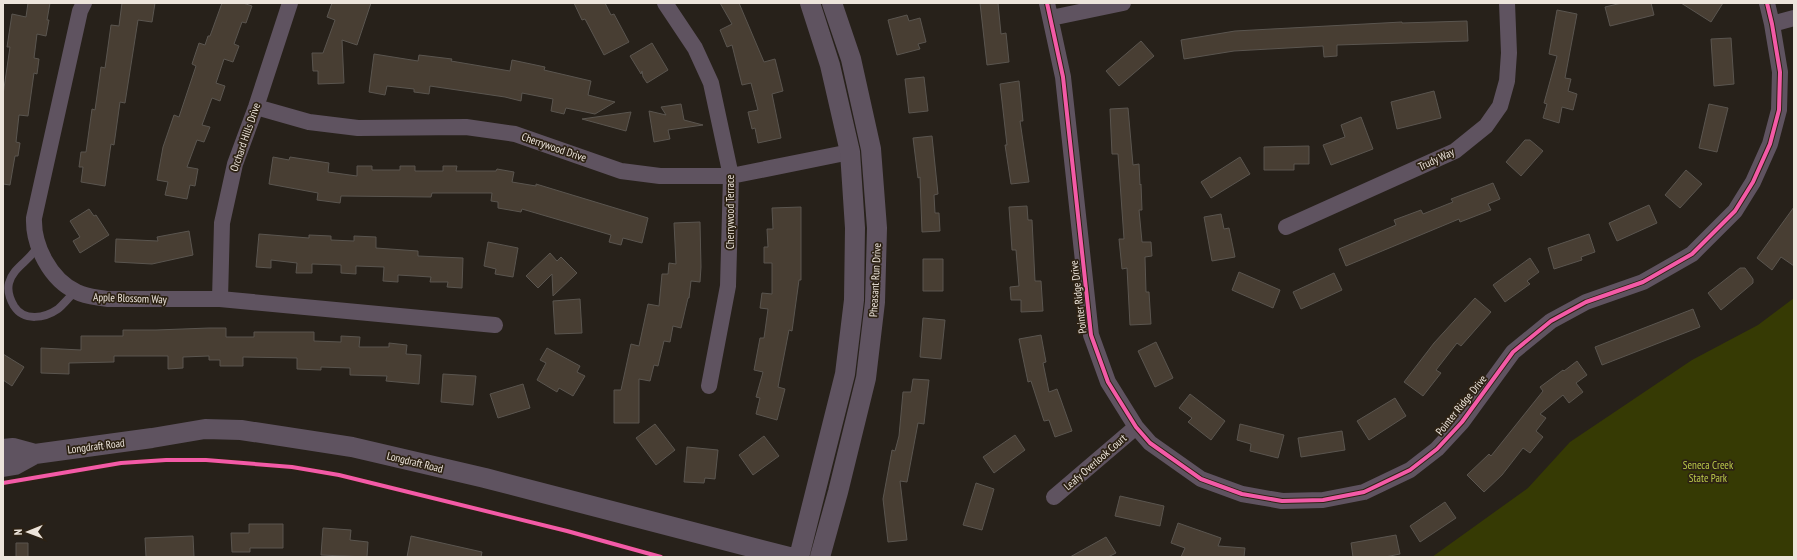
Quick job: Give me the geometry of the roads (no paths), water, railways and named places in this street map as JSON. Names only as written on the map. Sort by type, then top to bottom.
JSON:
[{"type":"street","name":"Apple Blossom Way","points":[[84,3],[80,11],[35,208],[33,227],[37,247],[53,273],[75,292],[89,297],[107,299],[220,299],[495,325]]},
{"type":"street","name":"Orchard Hills Drive","points":[[220,299],[222,223],[235,164],[256,107],[290,3]]},
{"type":"street","name":"Cherrywood Terrace","points":[[665,3],[695,48],[711,83],[731,176],[728,286],[709,386]]},
{"type":"street","name":"Pheasant Run Drive","points":[[799,557],[845,374],[852,315],[856,228],[850,152],[830,65],[810,3]]},
{"type":"street","name":"Pheasant Run Drive","points":[[820,557],[838,492],[866,378],[876,294],[877,228],[871,149],[851,59],[832,3]]},
{"type":"street","points":[[1049,11],[1124,3]]},
{"type":"street","name":"Trudy Way","points":[[1286,227],[1455,151],[1486,126],[1500,106],[1507,81],[1509,53],[1507,3]]},
{"type":"street","name":"Pointer Ridge Drive","points":[[1049,11],[1063,77],[1091,335],[1108,382],[1136,426],[1150,443],[1201,479],[1242,494],[1282,501],[1323,500],[1364,492],[1410,470],[1436,449],[1462,422],[1513,352],[1551,321],[1586,302],[1643,282],[1692,254],[1735,211],[1753,182],[1770,144],[1779,110],[1780,72],[1767,3]]},
{"type":"street","points":[[1772,24],[1794,18]]},
{"type":"street","name":"Cherrywood Drive","points":[[256,107],[309,122],[358,128],[466,128],[515,134],[621,171],[660,176],[731,176],[850,152]]},
{"type":"street","name":"Leafy Overlook Court","points":[[1054,497],[1136,426]]},
{"type":"street","name":"Longdraft Road","points":[[3,467],[15,465],[35,454],[205,429],[241,430],[352,447],[485,478],[789,557]]},
{"type":"street","name":"Longdraft Road","points":[[3,449],[14,448],[35,454]]},
{"type":"lane","points":[[37,247],[34,254],[13,273],[9,283],[10,296],[16,309],[22,314],[42,317],[58,309],[75,292]]},
{"type":"park label","name":"Seneca Creek State Park","points":[[1708,471]]}]
